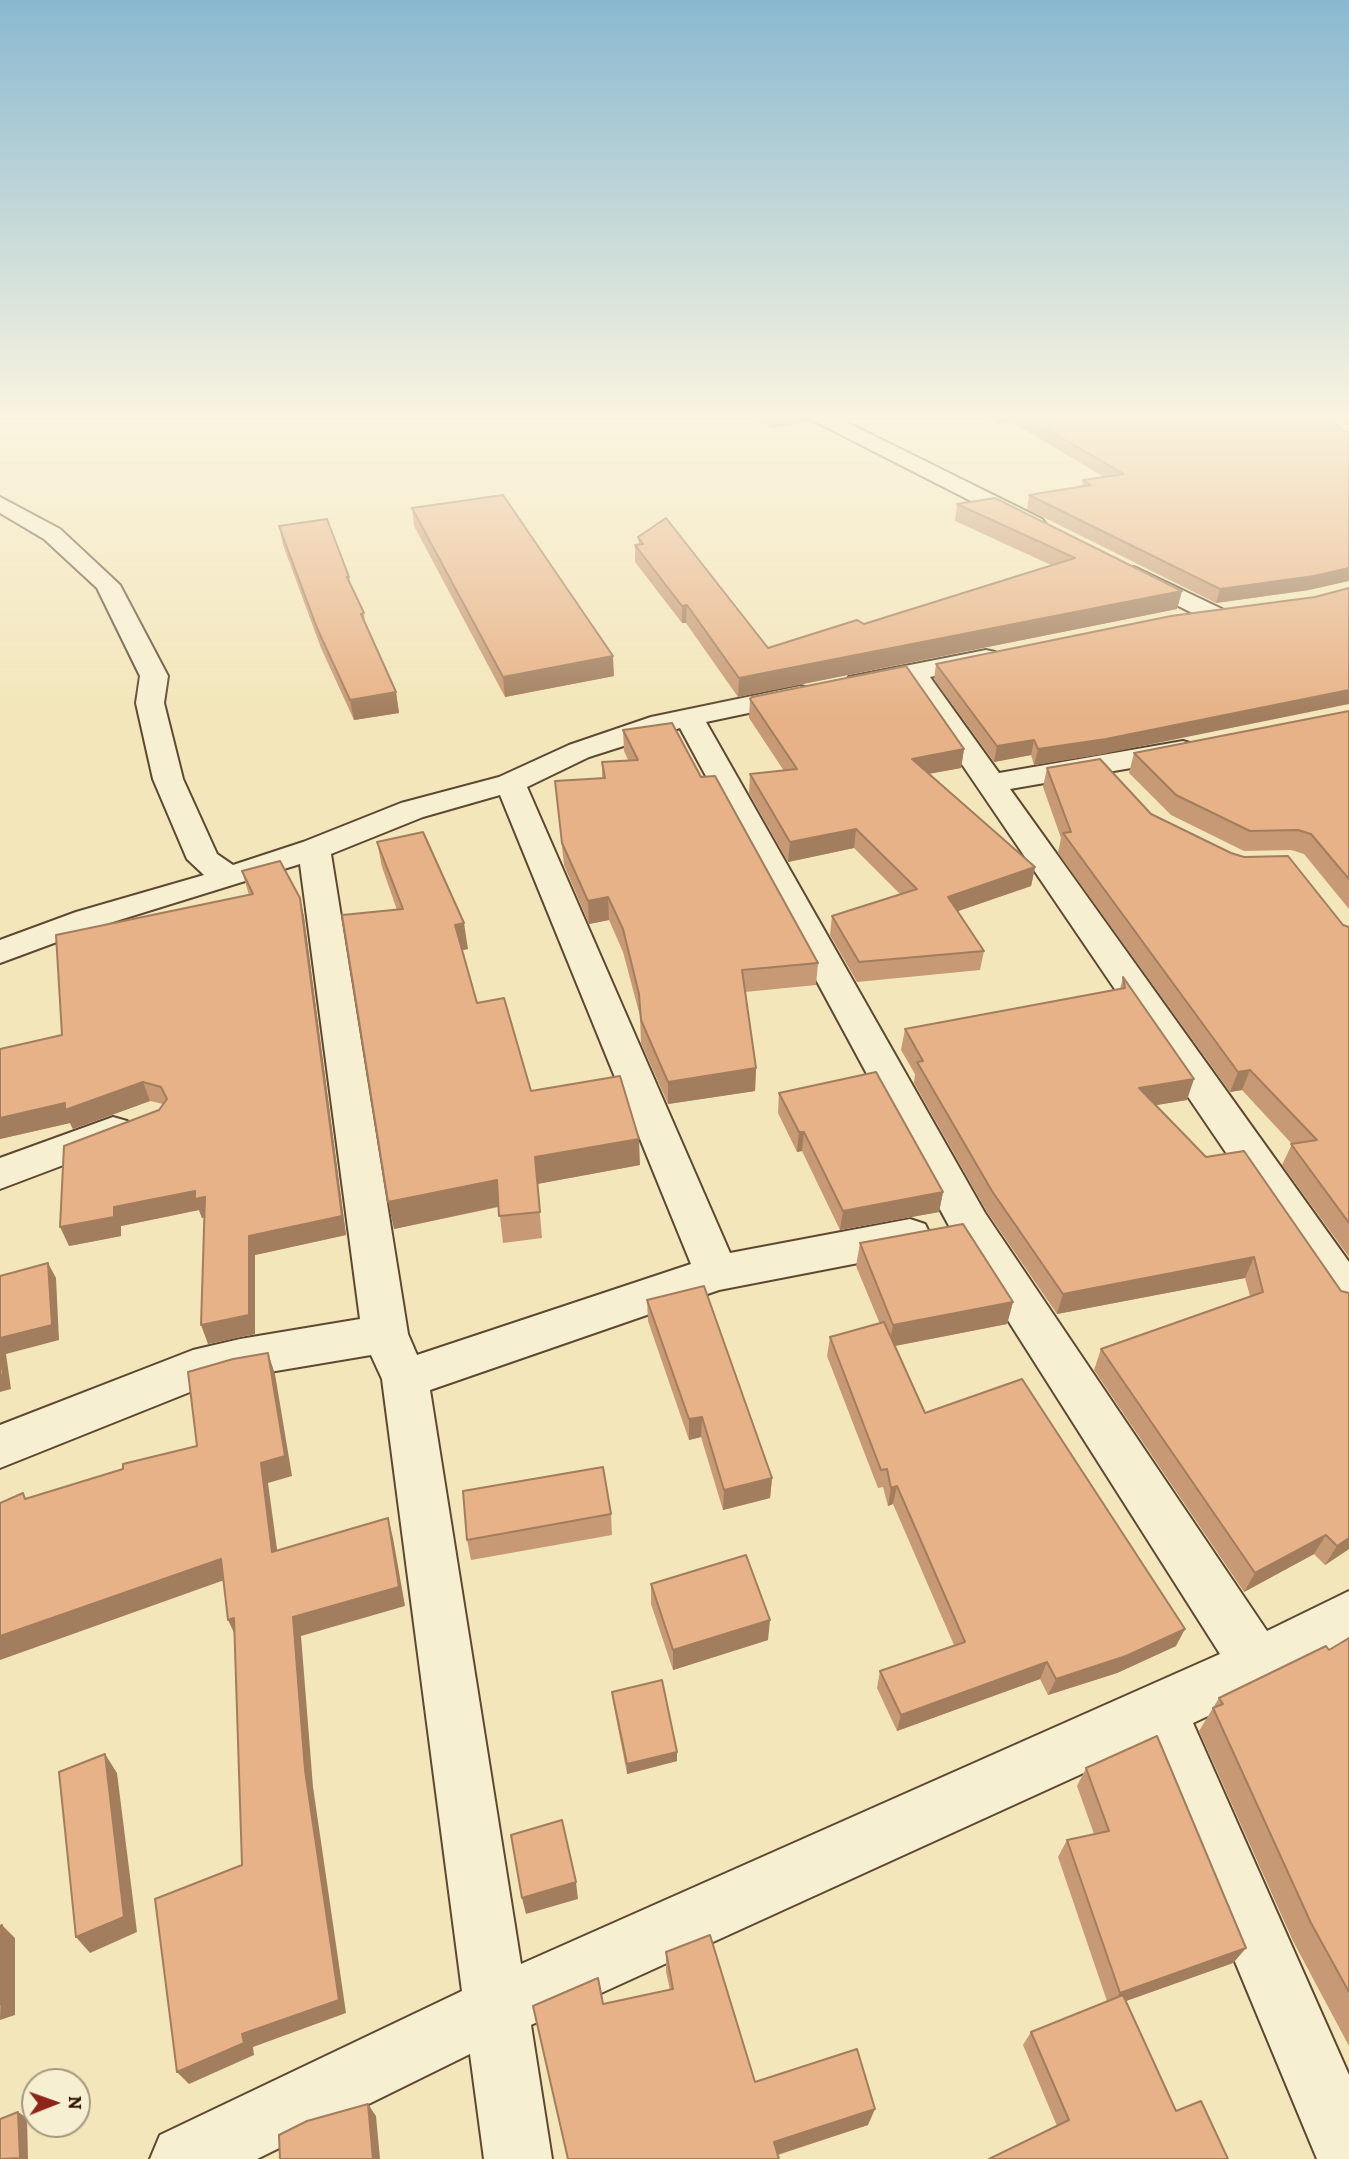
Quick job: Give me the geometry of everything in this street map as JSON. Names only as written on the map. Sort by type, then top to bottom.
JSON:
[{"type":"street","points":[[20,516],[52,534],[108,585],[154,676],[150,703],[168,779],[203,859],[228,877]]},
{"type":"street","points":[[1018,516],[1052,533]]},
{"type":"street","points":[[1114,564],[1227,612],[1167,620]]},
{"type":"street","points":[[0,952],[88,919],[314,849],[412,810],[510,783],[579,751],[688,716],[1007,653]]},
{"type":"street","points":[[913,673],[1349,1297]]},
{"type":"street","points":[[688,716],[970,1225],[1258,1664]]},
{"type":"street","points":[[989,784],[1102,766],[1212,744]]},
{"type":"street","points":[[1102,766],[1130,795]]},
{"type":"street","points":[[510,783],[717,1273]]},
{"type":"street","points":[[314,849],[518,2159]]},
{"type":"street","points":[[0,1174],[151,1117]]},
{"type":"street","points":[[0,1447],[193,1370],[240,1357],[395,1357],[717,1273],[970,1225]]},
{"type":"street","points":[[184,2159],[496,2008],[1258,1664],[1349,1617]]},
{"type":"street","points":[[1157,1709],[1349,2153]]},
{"type":"building","points":[[416,516],[517,516],[613,656],[503,677]]},
{"type":"building","points":[[983,516],[1031,516],[1182,591],[739,678],[687,605],[682,606],[635,545],[643,544],[638,537],[666,518],[768,648],[857,620],[864,624],[1075,558]]},
{"type":"building","points":[[1071,516],[1349,516],[1349,568],[1314,576],[1220,589]]},
{"type":"building","points":[[327,519],[347,577],[364,613],[361,614],[396,692],[350,700],[317,628],[279,526]]},
{"type":"building","points":[[1349,588],[1349,690],[1106,739],[1038,749],[1034,740],[997,746],[936,664],[1171,616],[1315,597]]},
{"type":"building","points":[[906,666],[964,749],[912,759],[1035,867],[948,897],[984,951],[859,962],[832,916],[917,889],[856,829],[790,842],[750,774],[797,769],[750,699]]},
{"type":"building","points":[[1349,711],[1349,879],[1311,834],[1298,830],[1250,831],[1176,795],[1134,753]]},
{"type":"building","points":[[672,723],[701,777],[715,776],[818,963],[742,970],[756,1068],[668,1082],[641,1020],[639,994],[623,929],[608,897],[588,901],[562,843],[555,781],[605,778],[602,762],[638,760],[623,730]]},
{"type":"building","points":[[1100,759],[1151,814],[1244,857],[1288,856],[1343,925],[1349,927],[1349,1223],[1291,1144],[1317,1140],[1250,1070],[1238,1072],[1063,833],[1071,832],[1047,768]]},
{"type":"building","points":[[423,832],[464,923],[455,925],[477,1003],[504,998],[531,1091],[620,1076],[639,1139],[535,1157],[540,1212],[499,1216],[497,1180],[388,1202],[342,915],[403,909],[377,842]]},
{"type":"building","points":[[280,861],[300,898],[342,1216],[249,1236],[249,1315],[201,1325],[205,1197],[195,1199],[195,1191],[114,1207],[114,1217],[60,1227],[64,1146],[159,1110],[167,1099],[161,1087],[143,1082],[65,1110],[65,1103],[0,1118],[0,1049],[62,1035],[56,935],[253,894],[242,871]]},
{"type":"building","points":[[1123,977],[1194,1079],[1139,1088],[1206,1157],[1244,1151],[1341,1291],[1349,1293],[1349,1538],[1337,1546],[1326,1535],[1255,1573],[1101,1349],[1263,1292],[1254,1257],[1063,1294],[992,1191],[917,1062],[923,1061],[905,1029],[1125,988]]},
{"type":"building","points":[[876,1072],[943,1192],[843,1211],[804,1132],[799,1132],[779,1093]]},
{"type":"building","points":[[963,1224],[1013,1302],[893,1325],[860,1243]]},
{"type":"building","points":[[48,1263],[52,1325],[0,1338],[0,1276]]},
{"type":"building","points":[[704,1286],[772,1478],[724,1490],[702,1417],[689,1419],[647,1300]]},
{"type":"building","points":[[884,1322],[925,1413],[1022,1379],[1185,1629],[1126,1656],[1056,1679],[1047,1662],[901,1715],[880,1671],[965,1642],[897,1486],[891,1488],[887,1469],[881,1470],[830,1337]]},
{"type":"building","points":[[268,1353],[285,1456],[261,1463],[272,1552],[388,1518],[399,1587],[293,1617],[305,1770],[339,2000],[242,2034],[244,2043],[177,2072],[155,1899],[242,1865],[234,1618],[228,1620],[221,1559],[0,1636],[0,1503],[23,1493],[25,1499],[123,1469],[123,1464],[197,1446],[188,1372],[233,1359]]},
{"type":"building","points":[[603,1467],[611,1514],[467,1540],[463,1491]]},
{"type":"building","points":[[746,1555],[770,1620],[673,1650],[651,1584]]},
{"type":"building","points":[[1349,1638],[1349,1992],[1311,1923],[1213,1708],[1223,1704],[1219,1698],[1326,1646],[1329,1650]]},
{"type":"building","points":[[662,1680],[677,1752],[627,1764],[612,1692]]},
{"type":"building","points":[[1157,1736],[1246,1948],[1120,1993],[1067,1840],[1109,1831],[1086,1768]]},
{"type":"building","points":[[105,1754],[124,1917],[76,1937],[59,1772]]},
{"type":"building","points":[[562,1820],[576,1882],[522,1898],[511,1835]]},
{"type":"building","points":[[2,1925],[1,2004],[0,2004],[0,1926]]},
{"type":"building","points":[[710,1935],[755,2082],[857,2049],[875,2109],[774,2142],[779,2159],[568,2159],[533,2006],[598,1978],[603,2004],[673,1989],[666,1952]]},
{"type":"building","points":[[1123,1995],[1176,2111],[1201,2101],[1228,2159],[989,2159],[1069,2120],[1031,2032]]},
{"type":"building","points":[[368,2104],[373,2159],[280,2159],[279,2135],[307,2121]]},
{"type":"building","points":[[18,2112],[20,2158],[0,2159],[0,2119]]}]
